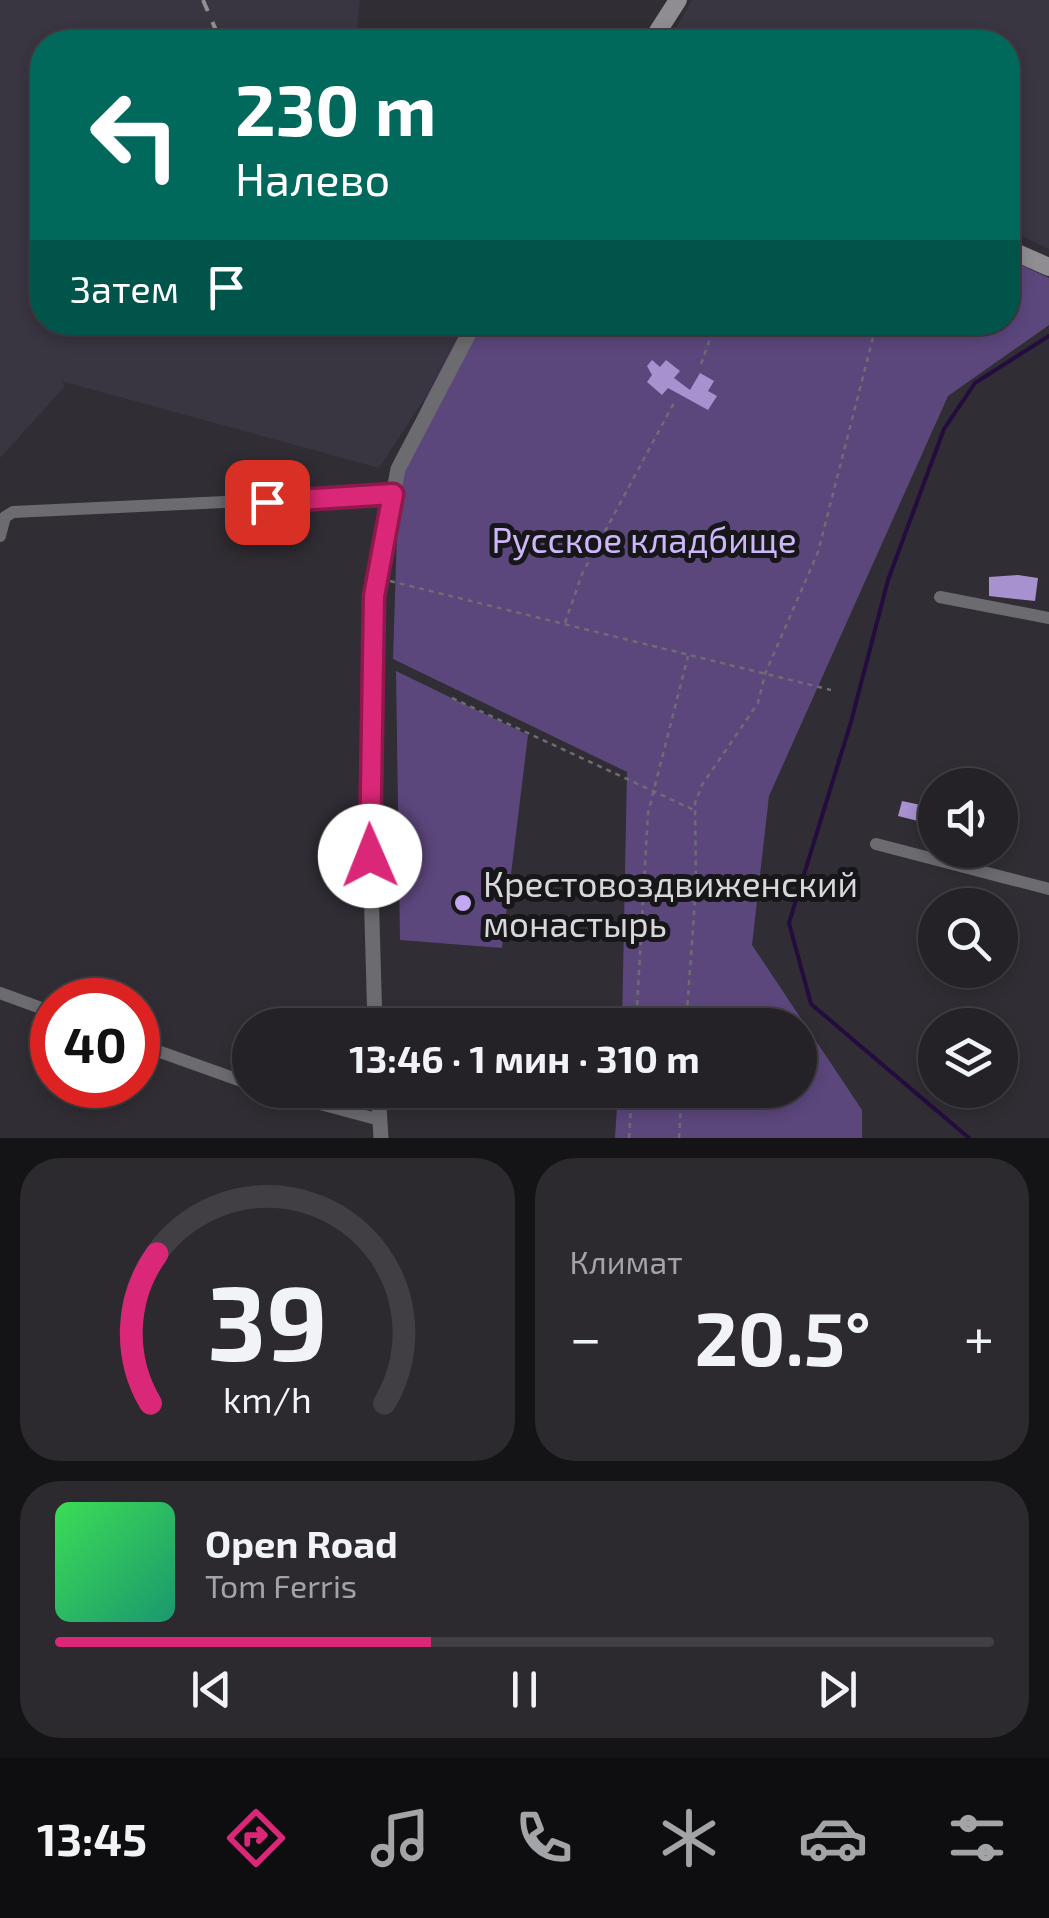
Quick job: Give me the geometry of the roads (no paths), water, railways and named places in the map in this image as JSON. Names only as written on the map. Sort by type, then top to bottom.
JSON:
[{"type":"main road","points":[[659,30],[678,0]]},
{"type":"main road","points":[[1020,254],[1049,267]]},
{"type":"street","points":[[375,1008],[368,779],[377,578],[398,469],[468,335]]},
{"type":"street","points":[[0,536],[5,516],[57,508],[393,494]]},
{"type":"street","points":[[940,597],[1049,618]]},
{"type":"street","points":[[876,844],[1049,889]]},
{"type":"street","points":[[0,992],[30,1004]]},
{"type":"street","points":[[160,1052],[232,1078]]},
{"type":"street","points":[[335,1108],[380,1120]]},
{"type":"street","points":[[379,1108],[380,1138]]},
{"type":"waterway","points":[[969,1138],[811,1004],[789,923],[851,722],[888,580],[944,429],[975,383],[1049,336]]},
{"type":"railway","points":[[203,0],[216,30]]},
{"type":"place","name":"Крестовоздвиженский монастырь","points":[[463,903]]},
{"type":"park label","name":"Русское кладбище","points":[[644,539]]}]
